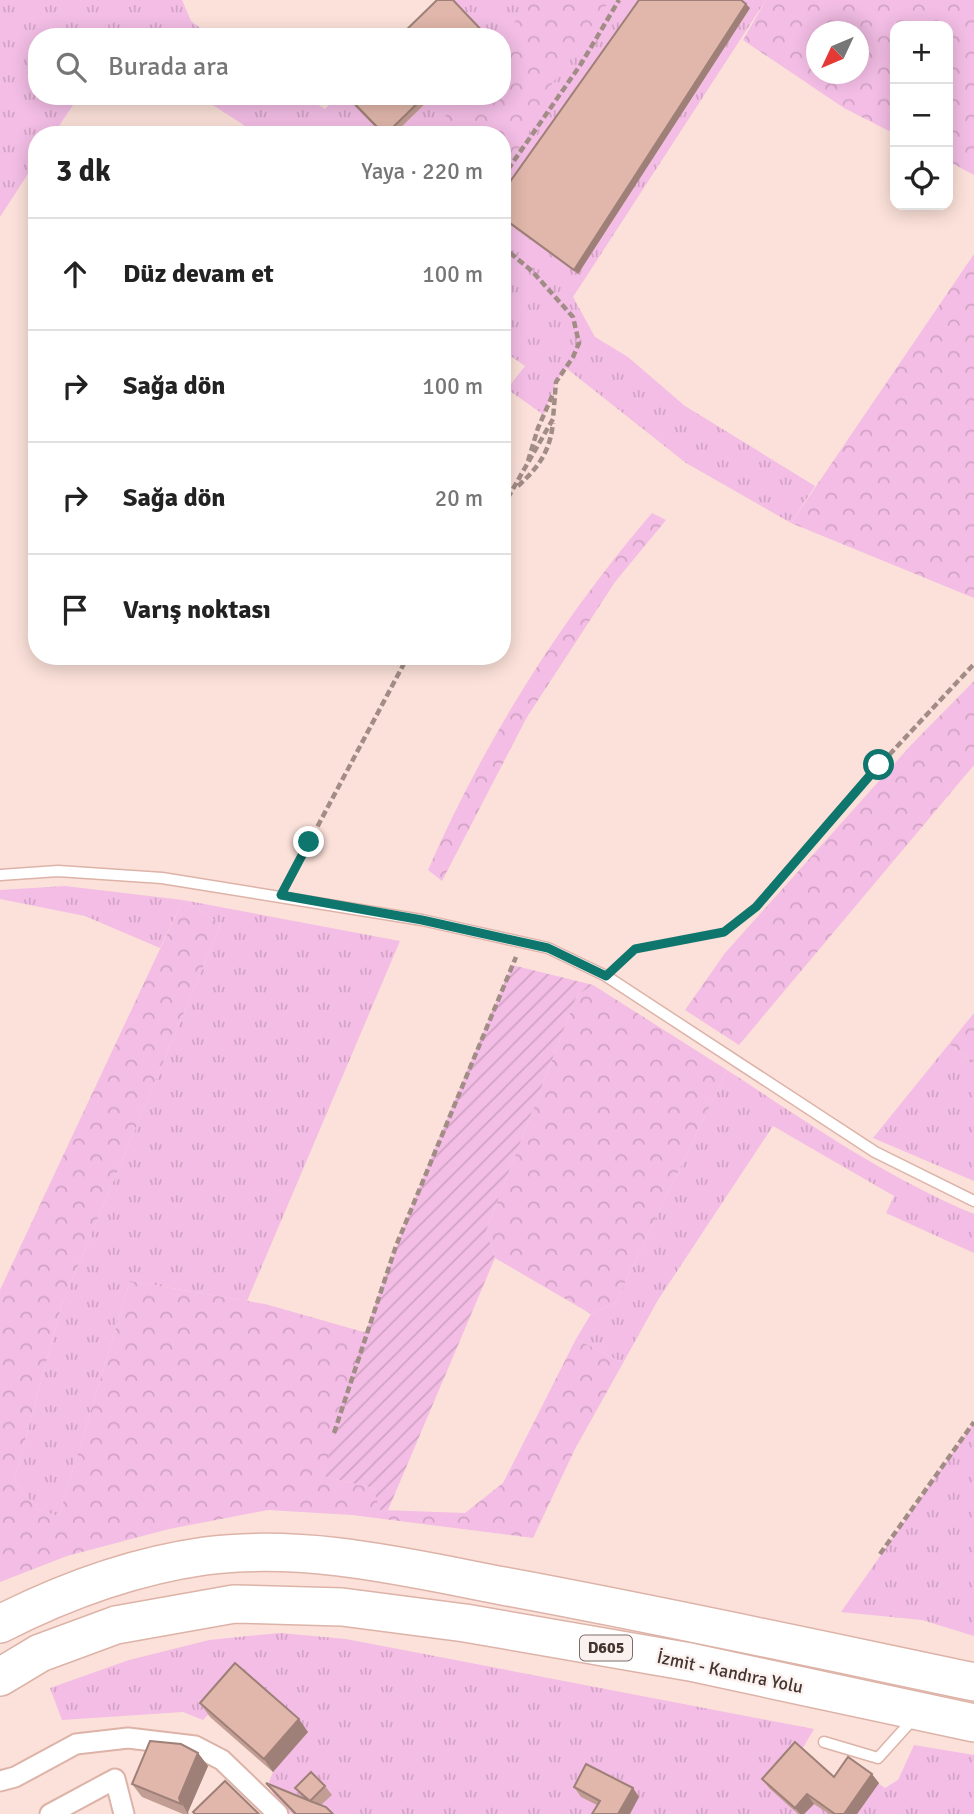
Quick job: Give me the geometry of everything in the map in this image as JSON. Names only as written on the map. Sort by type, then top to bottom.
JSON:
[{"type":"highway","points":[[0,1624],[61,1597],[128,1573],[205,1556],[279,1553],[356,1558],[476,1580],[974,1682]]},
{"type":"highway","name":"İzmit - Kandıra Yolu","points":[[0,1677],[40,1653],[116,1625],[234,1604],[342,1607],[465,1623],[690,1662],[974,1723]]},
{"type":"street","points":[[0,1781],[15,1777],[76,1744],[128,1738],[195,1746],[222,1760],[278,1814]]},
{"type":"street","points":[[50,1814],[115,1779],[124,1814]]},
{"type":"lane","points":[[0,875],[58,871],[149,877],[281,895],[422,920],[548,948],[606,976],[875,1152],[932,1183],[974,1201]]},
{"type":"lane","points":[[824,1742],[878,1758],[920,1712]]},
{"type":"path","points":[[511,165],[573,76],[619,0]]},
{"type":"path","points":[[511,254],[532,271],[573,317],[579,343],[556,382],[551,445],[536,469],[515,489]]},
{"type":"path","points":[[525,470],[538,428],[555,390]]},
{"type":"path","points":[[511,495],[553,419]]},
{"type":"path","points":[[606,976],[635,949],[724,932],[756,907],[857,789],[974,664]]},
{"type":"path","points":[[281,895],[403,665]]},
{"type":"path","points":[[334,1433],[396,1246],[522,943]]},
{"type":"path","points":[[880,1554],[974,1422]]},
{"type":"green space","points":[[0,0],[182,0],[191,21],[200,28],[28,28],[28,105],[73,105],[59,126],[28,126],[28,174],[0,217]]},
{"type":"green space","points":[[441,0],[766,0],[573,297],[595,337],[628,357],[685,406],[815,486],[791,523],[686,463],[566,368],[556,382],[544,415],[511,392],[511,384],[525,366],[511,356],[511,126],[245,126],[213,105],[319,105],[325,109],[329,105],[511,105],[511,28],[411,28]]},
{"type":"green space","points":[[536,0],[610,0],[543,97],[519,156],[511,166],[511,126],[438,126],[454,105],[511,105],[511,29]]},
{"type":"green space","points":[[766,0],[974,0],[974,175],[953,164],[953,21],[890,21],[890,131],[844,108],[808,84],[869,84],[869,21],[806,21],[806,82],[743,40]]},
{"type":"green space","points":[[974,254],[974,598],[791,523]]},
{"type":"green space","points":[[652,513],[666,520],[615,582],[527,717],[442,881],[428,870],[474,774],[500,728],[586,596]]},
{"type":"green space","points":[[974,681],[974,765],[739,1045],[685,1010],[725,953],[912,744]]},
{"type":"green space","points":[[65,886],[183,900],[160,948],[85,916],[0,899],[0,890]]},
{"type":"green space","points":[[183,900],[400,941],[247,1301],[130,1281],[59,1516],[38,1510],[14,1481],[62,1304],[221,924]]},
{"type":"green space","points":[[183,900],[221,924],[62,1304],[14,1481],[38,1510],[59,1516],[130,1281],[265,1304],[367,1333],[323,1476],[373,1488],[381,1510],[465,1513],[503,1483],[576,1339],[623,1363],[575,1449],[533,1538],[352,1515],[268,1510],[169,1529],[67,1556],[0,1582],[0,1290]]},
{"type":"green space","points":[[512,965],[593,985],[577,995],[486,1231],[495,1258],[388,1510],[380,1510],[373,1488],[323,1476],[341,1410],[384,1281],[433,1154]]},
{"type":"green space","points":[[593,985],[727,1070],[615,1303],[591,1314],[495,1258],[486,1231],[577,995]]},
{"type":"green space","points":[[974,1013],[974,1062],[949,1044]]},
{"type":"green space","points":[[949,1044],[974,1062],[974,1181],[873,1138]]},
{"type":"green space","points":[[727,1070],[878,1166],[974,1214],[974,1253],[886,1213],[894,1196],[773,1126],[658,1300],[623,1363],[576,1339],[591,1314],[615,1303]]},
{"type":"green space","points":[[974,1422],[974,1636],[922,1620],[841,1612]]},
{"type":"green space","points":[[280,1633],[346,1639],[814,1729],[801,1751],[834,1780],[854,1766],[885,1788],[898,1780],[914,1745],[974,1755],[974,1814],[292,1814],[276,1798],[269,1782],[273,1772],[308,1732],[244,1677],[203,1720],[183,1712],[62,1720],[50,1688],[129,1660],[209,1640]]},
{"type":"building","points":[[437,0],[453,0],[479,28],[408,28]]},
{"type":"building","points":[[639,0],[741,0],[746,4],[574,270],[511,224],[511,180]]},
{"type":"building","points":[[356,105],[416,105],[394,126],[376,126]]},
{"type":"building","points":[[235,1663],[299,1719],[264,1759],[200,1703]]},
{"type":"building","points":[[150,1741],[181,1744],[198,1753],[179,1798],[181,1804],[132,1784]]},
{"type":"building","points":[[795,1742],[834,1777],[848,1757],[872,1774],[844,1814],[835,1814],[807,1794],[795,1808],[762,1779]]},
{"type":"building","points":[[586,1764],[633,1788],[618,1814],[592,1814],[600,1801],[574,1787]]},
{"type":"building","points":[[311,1772],[325,1786],[310,1801],[295,1788]]},
{"type":"building","points":[[225,1781],[259,1814],[195,1814],[193,1812]]},
{"type":"building","points":[[266,1783],[326,1807],[333,1814],[296,1814]]},
{"type":"route","points":[[309,842],[281,895],[422,920],[548,948],[606,976],[635,949],[724,932],[756,907],[879,765]]}]
